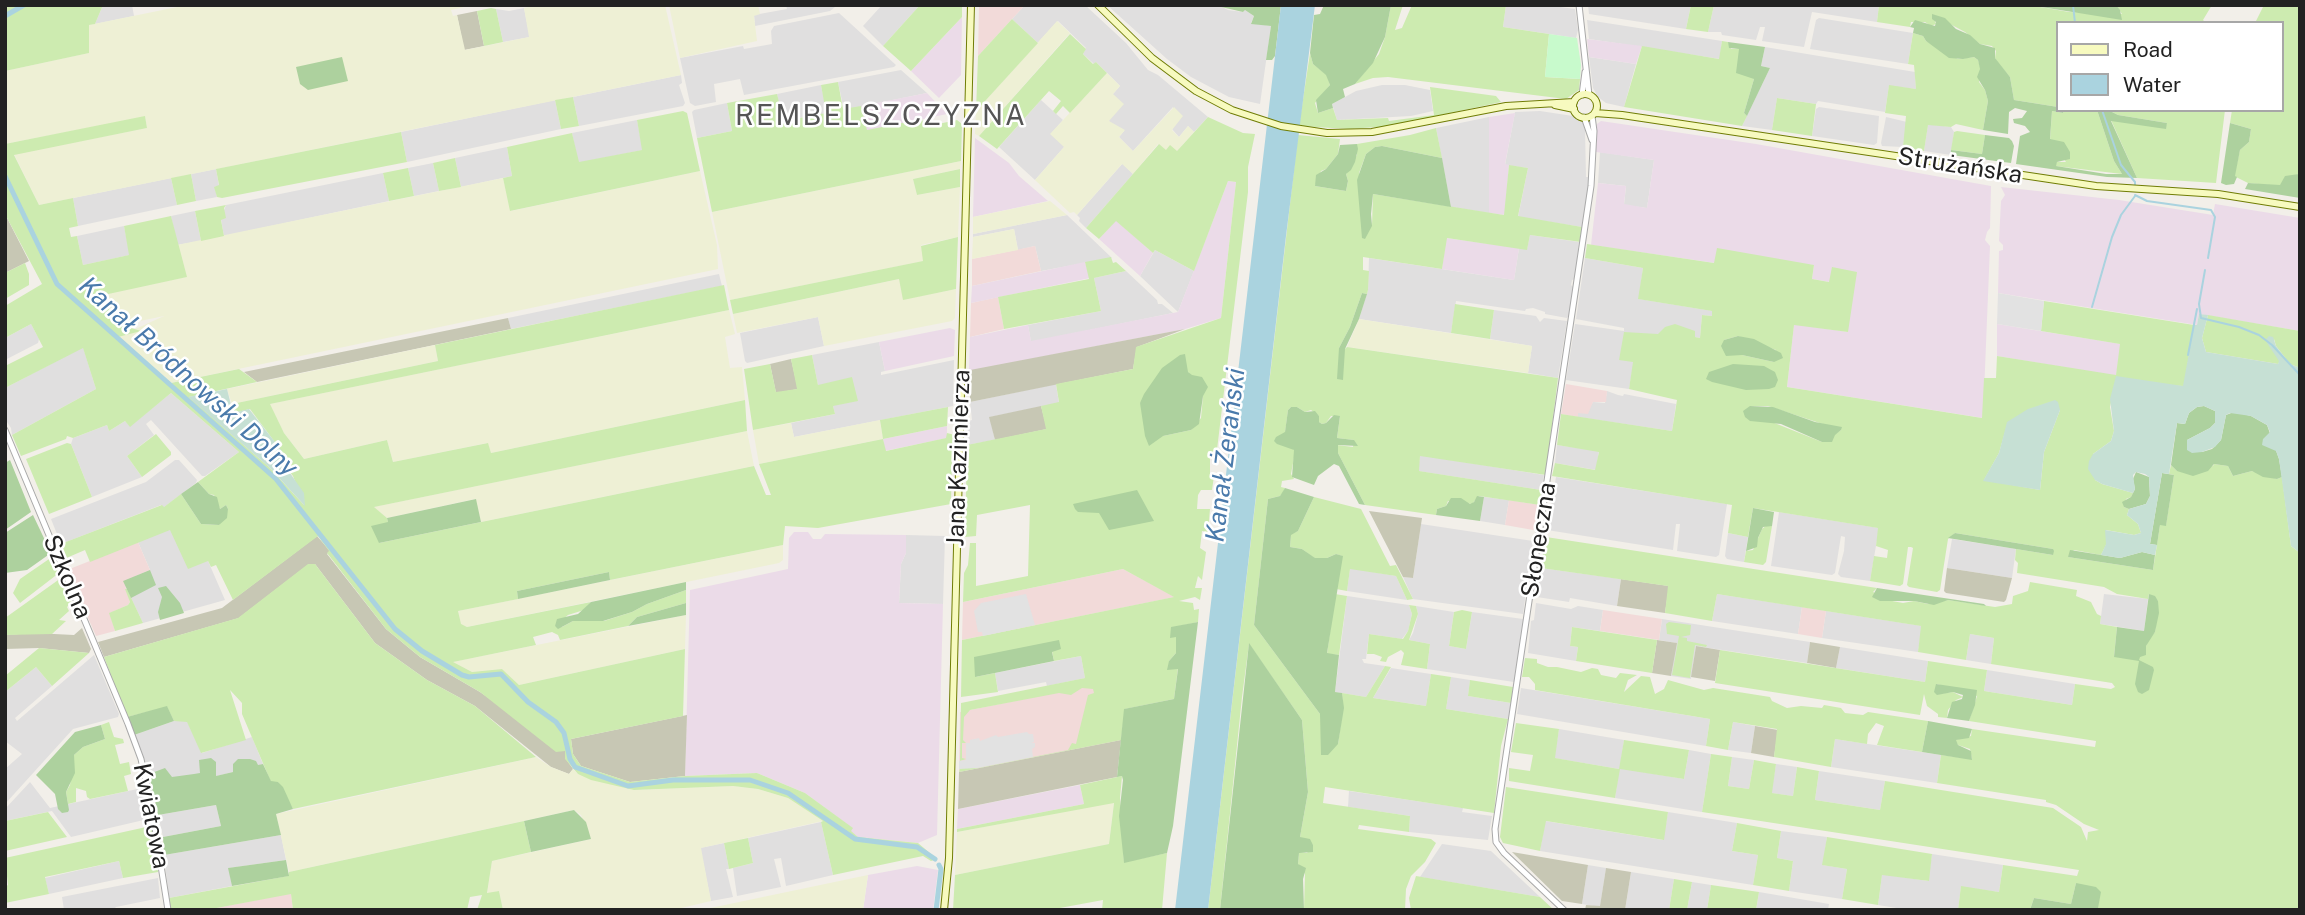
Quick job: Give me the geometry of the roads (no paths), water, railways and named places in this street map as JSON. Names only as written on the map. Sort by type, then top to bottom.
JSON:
[{"type":"main road","name":"Jana Kazimierza","points":[[944,910],[949,848],[971,5]]},
{"type":"main road","points":[[1098,5],[1178,80],[1212,101],[1254,119],[1308,131],[1372,132],[1496,108],[1574,106],[1586,95],[1595,99],[1597,105],[1590,115],[1578,115],[1574,106]]},
{"type":"main road","name":"Strużańska","points":[[1597,105],[1622,115]]},
{"type":"main road","name":"Strużańska","points":[[1590,115],[1622,115],[2096,186],[2218,194],[2300,207]]},
{"type":"street","points":[[1579,5],[1586,95]]},
{"type":"street","name":"Słoneczna","points":[[1564,910],[1504,853],[1496,842],[1495,829],[1591,186],[1590,115]]},
{"type":"street","name":"Szkolna","points":[[5,430],[128,724]]},
{"type":"street","name":"Kwiatowa","points":[[128,724],[149,793],[167,910]]},
{"type":"water","points":[[1281,5],[1315,5],[1208,910],[1175,910]]},
{"type":"waterway","name":"Kanał Bródnowski Dolny","points":[[5,16],[24,5]]},
{"type":"waterway","points":[[2073,5],[2075,21]]},
{"type":"waterway","points":[[2103,112],[2121,165],[2135,182],[2135,187]]},
{"type":"waterway","name":"Kanał Bródnowski Dolny","points":[[5,176],[57,284],[276,479],[395,629],[422,651],[462,675],[469,677],[501,674],[528,702],[556,722],[564,733],[570,759],[575,767],[628,786],[673,780],[750,780],[788,793],[855,839],[917,847],[935,859]]},
{"type":"waterway","points":[[2135,195],[2147,201],[2211,210],[2215,217],[2208,258]]},
{"type":"waterway","points":[[2092,307],[2112,237],[2121,215],[2135,196]]},
{"type":"waterway","points":[[2205,270],[2199,304],[2201,318],[2259,335],[2300,375]]},
{"type":"waterway","points":[[2188,355],[2197,309]]},
{"type":"waterway","name":"Kanał Bródnowski Dolny","points":[[936,910],[941,869],[939,865]]},
{"type":"district","name":"REMBELSZCZYZNA","points":[[881,116]]},
{"type":"water label","name":"Kanał Żerański","points":[[1226,455]]}]
